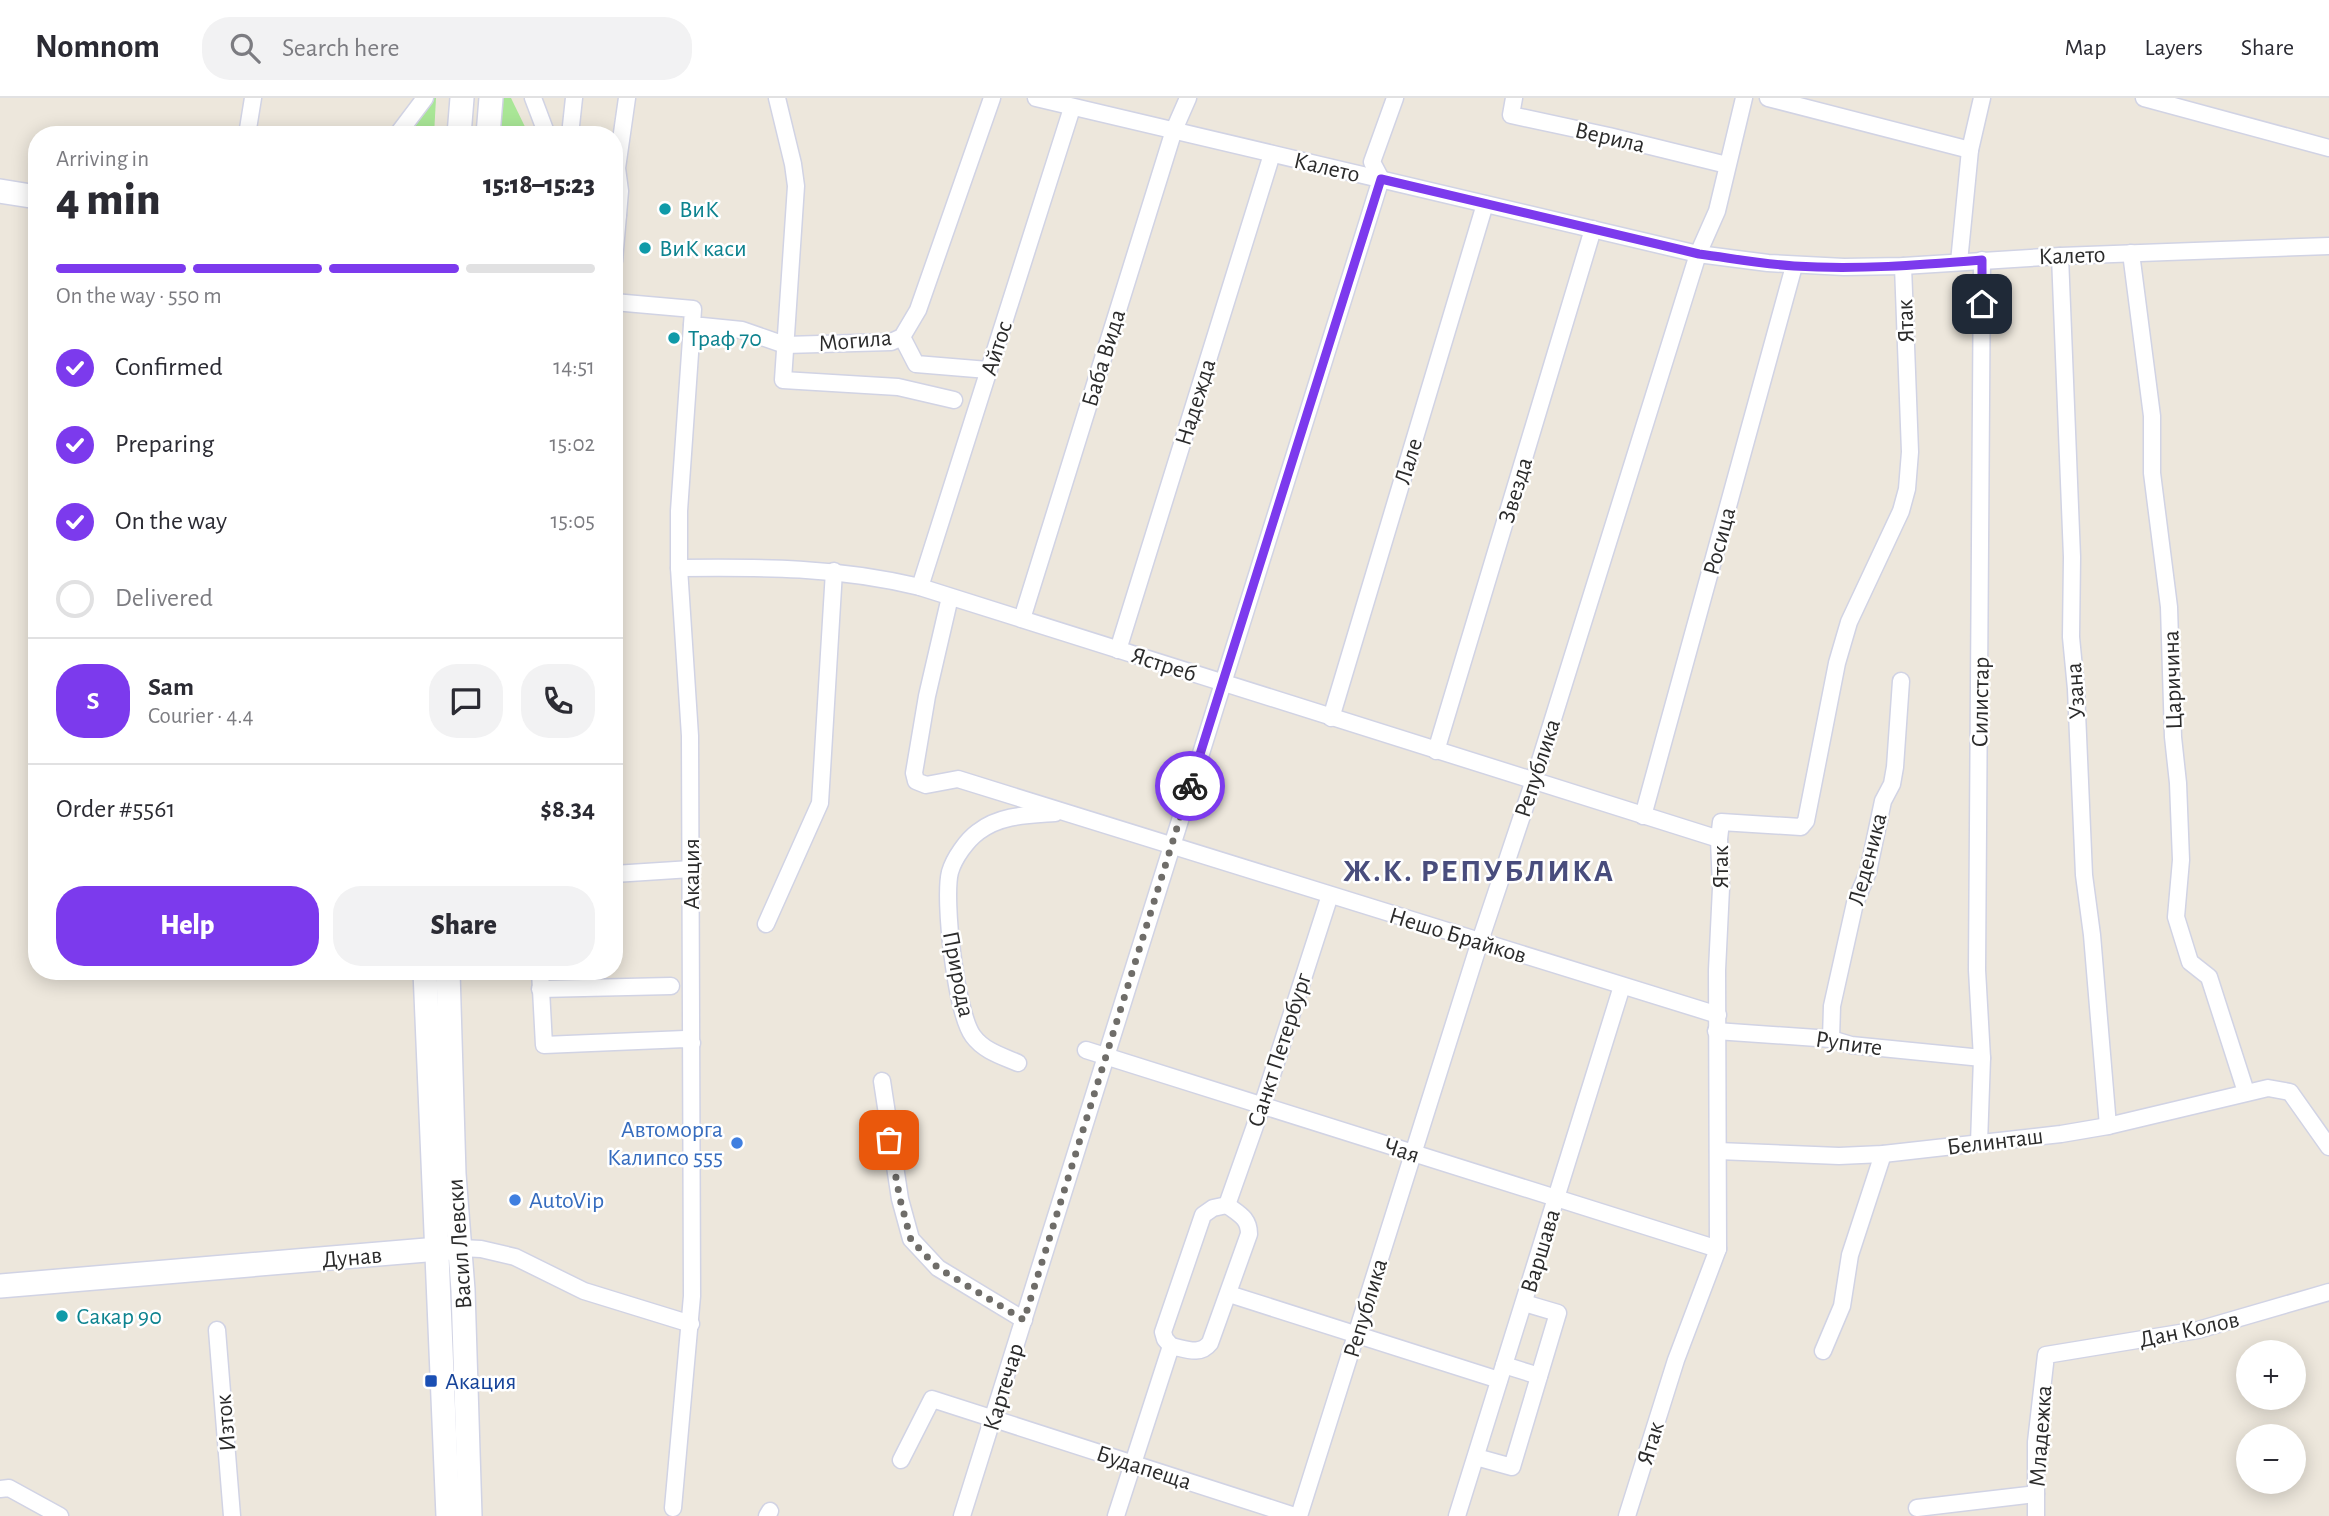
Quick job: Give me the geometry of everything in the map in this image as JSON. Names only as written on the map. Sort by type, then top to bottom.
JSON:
[{"type":"main road","points":[[460,126],[462,98]]},
{"type":"main road","points":[[489,126],[491,98]]},
{"type":"main road","points":[[0,191],[28,196]]},
{"type":"main road","name":"Васил Левски","points":[[425,980],[448,1516]]},
{"type":"main road","name":"Васил Левски","points":[[448,980],[454,1174],[460,1248],[470,1516]]},
{"type":"main road","name":"Дунав","points":[[0,1286],[460,1248]]},
{"type":"street","points":[[248,126],[253,98]]},
{"type":"street","points":[[404,126],[425,98]]},
{"type":"street","points":[[533,98],[544,126]]},
{"type":"street","points":[[571,126],[574,98]]},
{"type":"street","points":[[623,126],[627,98]]},
{"type":"street","points":[[777,98],[796,186],[783,380],[898,387],[954,400]]},
{"type":"street","name":"Могила","points":[[692,325],[742,330],[785,345],[891,342],[902,337],[918,310],[992,98]]},
{"type":"street","name":"Калето","points":[[1036,98],[1699,254],[1794,266],[1903,266],[2060,256],[2329,246]]},
{"type":"street","name":"Баба Вида","points":[[1022,619],[1174,130],[1188,98]]},
{"type":"street","name":"Картечар","points":[[962,1516],[1381,179],[1372,162],[1395,98]]},
{"type":"street","name":"Верила","points":[[1514,98],[1511,116],[1609,136],[1727,165]]},
{"type":"street","name":"Република","points":[[1297,1516],[1534,780],[1699,254],[1717,211],[1744,98]]},
{"type":"street","points":[[1768,98],[1970,150]]},
{"type":"street","points":[[1959,262],[1970,150],[1982,98]]},
{"type":"street","points":[[2144,98],[2329,148]]},
{"type":"street","name":"Айтос","points":[[920,587],[1072,108]]},
{"type":"street","name":"Надежда","points":[[1118,650],[1272,154]]},
{"type":"street","name":"Лале","points":[[1331,718],[1485,204]]},
{"type":"street","name":"Звезда","points":[[1436,751],[1593,229]]},
{"type":"street","name":"Царичина","points":[[2131,253],[2152,416],[2152,473],[2169,607],[2173,737],[2181,860],[2176,917],[2190,962],[2209,976],[2246,1092]]},
{"type":"street","name":"Узана","points":[[2060,256],[2072,544],[2071,637],[2076,690],[2084,875],[2092,935],[2108,1126]]},
{"type":"street","name":"Силистар","points":[[1979,1143],[1982,1058],[1977,970],[1982,260]]},
{"type":"street","name":"Росица","points":[[1643,816],[1794,266]]},
{"type":"street","name":"Ятак","points":[[1627,1516],[1676,1360],[1718,1249],[1717,949],[1721,822],[1801,827],[1806,821],[1837,663],[1849,622],[1901,511],[1907,489],[1910,452],[1903,266]]},
{"type":"street","points":[[623,303],[693,309],[692,325]]},
{"type":"street","name":"Акация","points":[[673,1508],[691,1324],[690,736],[679,568],[679,511],[692,325]]},
{"type":"street","points":[[902,337],[916,365],[988,370]]},
{"type":"street","name":"Ястреб","points":[[679,568],[768,567],[834,571],[920,587],[1719,839]]},
{"type":"street","points":[[766,924],[820,803],[834,571]]},
{"type":"street","name":"Нешо Брайков","points":[[950,597],[927,696],[914,773],[916,781],[926,785],[958,779],[1622,986],[1717,1023]]},
{"type":"street","name":"Леденика","points":[[1831,1039],[1832,1006],[1854,903],[1868,872],[1883,801],[1892,784],[1901,681]]},
{"type":"street","name":"Природа","points":[[1018,1063],[989,1051],[971,1035],[948,937],[950,872],[961,851],[975,834],[994,821],[1015,816],[1066,812]]},
{"type":"street","points":[[623,873],[691,869]]},
{"type":"street","name":"Санкт Петербург","points":[[1227,1205],[1330,895]]},
{"type":"street","points":[[540,980],[544,1045],[685,1039],[691,1043]]},
{"type":"street","points":[[540,989],[671,986]]},
{"type":"street","name":"Варшава","points":[[1457,1516],[1622,986]]},
{"type":"street","name":"Рупите","points":[[1717,1023],[1831,1039],[1851,1045],[1982,1058]]},
{"type":"street","name":"Чая","points":[[1086,1050],[1718,1249]]},
{"type":"street","points":[[882,1081],[900,1199],[911,1240],[938,1268],[1024,1320]]},
{"type":"street","name":"Белинташ","points":[[1718,1152],[1839,1156],[1979,1143],[2108,1126],[2268,1088],[2290,1093],[2329,1147]]},
{"type":"street","points":[[1823,1351],[1842,1306],[1850,1255],[1883,1154]]},
{"type":"street","points":[[1227,1205],[1249,1224],[1249,1234],[1210,1343],[1198,1352],[1171,1346],[1163,1332],[1203,1214],[1213,1208],[1227,1205]]},
{"type":"street","name":"Дунав","points":[[460,1248],[481,1249],[515,1257],[583,1291],[691,1324]]},
{"type":"street","name":"Дан Колов","points":[[2046,1355],[2198,1329],[2329,1292]]},
{"type":"street","points":[[1229,1294],[1356,1335],[1502,1372],[1539,1376]]},
{"type":"street","points":[[1476,1457],[1512,1467],[1558,1313],[1524,1303]]},
{"type":"street","name":"Изток","points":[[217,1330],[232,1516]]},
{"type":"street","points":[[1116,1516],[1171,1346]]},
{"type":"street","name":"Младежка","points":[[2035,1516],[2036,1442],[2046,1355]]},
{"type":"street","name":"Будапеща","points":[[901,1460],[932,1399],[1297,1516]]},
{"type":"street","points":[[0,1489],[9,1488],[60,1516]]},
{"type":"street","points":[[1917,1508],[2036,1494]]},
{"type":"green space","points":[[431,98],[436,98],[434,126],[411,126]]},
{"type":"green space","points":[[502,98],[511,98],[525,126],[500,126]]},
{"type":"way so far","points":[[889,1140],[911,1240],[938,1268],[1024,1320],[1190,786]]},
{"type":"place","name":"ВиК","points":[[665,209]]},
{"type":"place","name":"ВиК каси","points":[[645,248]]},
{"type":"place","name":"Траф 70","points":[[674,338]]},
{"type":"place","name":"Автоморга Калипсо 555","points":[[737,1143]]},
{"type":"place","name":"AutoVip","points":[[515,1200]]},
{"type":"place","name":"Сакар 90","points":[[62,1316]]},
{"type":"place","name":"Акация","points":[[431,1381]]},
{"type":"district","name":"Ж.К. РЕПУБЛИКА","points":[[1479,870]]},
{"type":"route","points":[[1190,786],[1381,179],[1699,254],[1743,260],[1794,266],[1844,267],[1982,260],[1982,304]]}]
